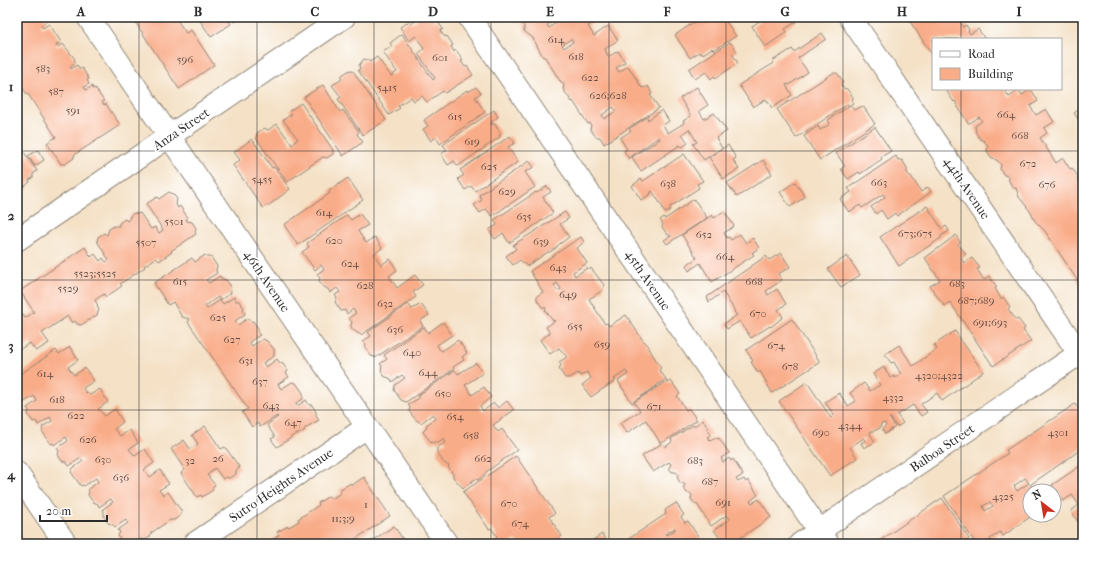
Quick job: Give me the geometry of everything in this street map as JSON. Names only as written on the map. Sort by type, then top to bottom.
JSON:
[{"type":"street","name":"46th Avenue","points":[[88,17],[447,544]]},
{"type":"street","name":"Anza Street","points":[[17,240],[344,17]]},
{"type":"street","name":"45th Avenue","points":[[469,17],[824,538]]},
{"type":"street","name":"44th Avenue","points":[[850,17],[1082,354]]},
{"type":"street","name":"Balboa Street","points":[[800,544],[824,538],[1082,354]]},
{"type":"street","name":"Sutro Heights Avenue","points":[[194,544],[367,427]]},
{"type":"street","points":[[17,473],[66,544]]},
{"type":"building","points":[[17,17],[44,17],[47,21],[41,25],[43,28],[49,24],[61,42],[56,45],[57,47],[63,44],[75,59],[74,60],[76,62],[70,66],[71,69],[77,65],[80,69],[82,68],[89,79],[87,80],[89,84],[84,87],[86,90],[92,86],[93,89],[95,88],[104,101],[102,102],[104,105],[106,104],[120,125],[74,155],[74,158],[65,164],[61,164],[47,143],[56,137],[17,80]]},
{"type":"building","points":[[132,17],[175,17],[186,33],[191,30],[214,65],[179,89]]},
{"type":"building","points":[[201,17],[226,17],[231,24],[211,37],[199,19]]},
{"type":"building","points":[[231,17],[242,17],[234,22]]},
{"type":"building","points":[[417,17],[431,17],[434,22],[437,20],[443,29],[440,31],[445,37],[447,36],[453,45],[451,46],[454,52],[456,50],[463,60],[461,61],[465,67],[467,66],[473,75],[445,93],[443,91],[427,102],[422,96],[414,101],[411,97],[398,106],[400,108],[389,115],[358,70],[360,69],[359,65],[364,59],[370,62],[377,57],[391,76],[397,72],[383,52],[392,46],[390,43],[402,34],[433,80],[435,78],[418,54],[424,49],[416,36],[409,41],[400,27],[410,21],[411,24],[418,19]]},
{"type":"building","points":[[518,17],[595,17],[597,20],[588,26],[594,36],[608,26],[618,40],[605,49],[608,57],[618,51],[625,62],[616,68],[619,72],[628,66],[642,88],[648,86],[652,94],[650,95],[659,108],[604,144],[600,137],[596,137],[590,129],[590,123],[588,124],[563,89],[564,85],[545,57],[543,57],[533,38],[524,31],[524,26]],"holes":[[[557,19],[558,21],[549,28],[547,25]],[[571,39],[573,42],[564,48],[562,45]],[[613,107],[616,111],[604,119],[602,115]]]},
{"type":"building","points":[[702,17],[723,17],[736,36],[714,50],[712,48],[703,54],[700,54],[699,52],[690,58],[675,35]]},
{"type":"building","points":[[766,17],[793,17],[796,22],[785,29],[787,32],[765,47],[752,26]]},
{"type":"building","points":[[907,17],[957,17],[963,27],[966,25],[970,34],[978,29],[984,38],[932,38],[932,54]]},
{"type":"building","points":[[822,33],[826,39],[798,58],[808,72],[789,85],[786,85],[792,95],[772,108],[766,99],[753,107],[739,85],[774,63],[772,61],[792,49],[794,52]]},
{"type":"building","points":[[730,42],[737,51],[732,54],[738,63],[716,78],[714,76],[711,79],[706,72],[695,79],[689,69]]},
{"type":"building","points":[[350,70],[353,71],[386,120],[363,135],[338,99],[341,97],[332,85],[341,80],[342,75]]},
{"type":"building","points":[[833,73],[837,73],[843,81],[841,85],[843,88],[847,89],[853,97],[853,103],[850,105],[854,110],[863,106],[875,124],[820,160],[804,136],[818,126],[820,130],[830,124],[828,120],[849,106],[848,104],[796,138],[777,109]]},
{"type":"building","points":[[323,85],[340,112],[343,110],[359,132],[357,134],[363,142],[343,156],[304,97]]},
{"type":"building","points":[[476,87],[481,93],[475,97],[485,112],[440,144],[436,137],[431,141],[423,129],[428,126],[424,120],[467,90],[468,92]]},
{"type":"building","points":[[697,87],[708,105],[699,111],[704,119],[714,113],[727,131],[716,138],[722,148],[704,160],[693,144],[697,142],[689,129],[682,134],[688,143],[682,147],[680,145],[641,171],[632,157],[660,139],[659,137],[629,159],[624,151],[627,149],[620,138],[631,131],[629,129],[647,117],[648,120],[662,110],[669,121],[663,125],[668,133],[684,123],[683,121],[691,116],[680,98]]},
{"type":"building","points":[[1005,90],[1009,97],[1019,90],[1022,95],[1032,90],[1038,101],[1030,106],[1036,115],[1046,109],[1054,122],[1044,128],[1047,133],[1040,138],[1056,163],[1063,158],[1070,169],[1072,168],[1079,178],[1077,179],[1083,189],[1083,289],[1045,231],[1035,221],[1030,211],[1019,197],[1016,188],[1013,188],[1008,176],[1004,175],[1000,169],[1001,165],[998,161],[991,157],[987,151],[988,146],[976,133],[975,126],[982,121],[979,117],[968,123],[955,101],[954,102],[947,92]]},
{"type":"building","points":[[301,103],[333,150],[333,154],[327,158],[323,157],[287,182],[256,138],[257,133],[264,128],[268,130],[277,124],[292,145],[298,139],[283,120],[292,114],[289,111]]},
{"type":"building","points":[[1083,107],[1083,126],[1074,113]]},
{"type":"building","points":[[494,110],[498,117],[491,122],[492,125],[494,123],[501,134],[499,135],[500,137],[458,166],[454,161],[448,165],[441,154],[447,150],[443,145]]},
{"type":"building","points":[[875,127],[891,151],[860,174],[859,172],[848,179],[841,169],[845,166],[836,153]]},
{"type":"building","points":[[510,136],[515,143],[508,147],[518,162],[475,191],[471,186],[465,190],[458,179],[464,175],[460,170]]},
{"type":"building","points":[[252,139],[272,168],[274,167],[290,189],[268,206],[267,205],[263,208],[233,165],[240,160],[234,152]]},
{"type":"building","points":[[17,142],[37,171],[33,174],[33,178],[29,180],[30,182],[20,190],[18,187],[17,188]]},
{"type":"building","points":[[728,145],[736,158],[733,160],[739,169],[723,179],[709,157]]},
{"type":"building","points":[[38,150],[44,160],[35,166],[28,156]]},
{"type":"building","points":[[684,154],[703,181],[697,184],[699,188],[670,207],[670,210],[666,213],[652,191],[650,193],[651,194],[641,200],[632,186],[641,179],[643,181]]},
{"type":"building","points":[[896,156],[898,160],[902,160],[907,168],[907,173],[911,176],[921,192],[928,187],[931,192],[897,216],[895,213],[887,219],[881,210],[876,214],[871,207],[885,197],[883,194],[862,208],[860,205],[849,212],[840,199],[851,192],[848,188]]},
{"type":"building","points":[[763,160],[772,174],[737,197],[727,183]]},
{"type":"building","points":[[529,161],[534,167],[525,172],[535,187],[492,216],[486,209],[480,213],[474,205],[482,200],[479,195]]},
{"type":"building","points":[[348,178],[363,200],[298,245],[284,225],[330,193],[329,191]]},
{"type":"building","points":[[795,182],[805,197],[790,207],[780,192]]},
{"type":"building","points":[[547,186],[551,192],[543,197],[553,213],[509,243],[503,233],[495,239],[489,230],[497,225],[494,220]]},
{"type":"building","points":[[169,192],[177,199],[176,204],[178,208],[180,206],[188,218],[186,219],[187,221],[192,222],[196,228],[196,234],[159,261],[156,258],[144,266],[145,267],[120,284],[122,286],[106,297],[104,294],[95,300],[99,309],[97,315],[81,325],[77,324],[75,321],[72,323],[68,316],[42,333],[49,343],[36,351],[30,343],[17,351],[17,305],[25,318],[34,312],[20,291],[85,247],[91,257],[95,254],[100,261],[103,258],[106,262],[109,260],[97,241],[98,237],[104,233],[107,235],[109,229],[114,226],[119,226],[119,223],[125,219],[127,221],[134,213],[140,213],[151,229],[155,227],[159,233],[163,230],[146,204],[157,197],[159,199]]},
{"type":"building","points":[[694,199],[707,218],[667,244],[664,240],[671,236],[667,234],[662,227],[663,224],[660,220],[664,217],[665,219]]},
{"type":"building","points":[[927,206],[942,229],[946,226],[949,231],[899,266],[880,237]]},
{"type":"building","points":[[724,211],[734,226],[724,233],[727,238],[729,237],[731,240],[740,234],[746,243],[753,238],[759,248],[752,253],[754,255],[712,282],[700,263],[689,271],[686,265],[697,258],[682,235],[712,215],[714,218]]},
{"type":"building","points":[[565,212],[569,218],[560,224],[569,237],[556,248],[527,266],[520,260],[513,265],[506,256],[516,249],[513,245]]},
{"type":"building","points":[[360,214],[368,225],[358,231],[366,243],[375,237],[382,248],[374,254],[381,265],[390,259],[397,270],[389,276],[397,288],[415,275],[423,285],[413,292],[416,297],[361,335],[351,327],[352,322],[349,318],[356,313],[353,309],[347,314],[345,310],[341,311],[335,302],[337,298],[335,295],[340,292],[337,288],[330,293],[328,289],[322,286],[319,281],[320,278],[317,274],[324,269],[321,265],[315,270],[302,252],[309,247],[307,243],[347,215],[351,220]]},
{"type":"building","points":[[956,235],[960,242],[958,244],[966,254],[961,258],[964,263],[972,258],[980,268],[977,269],[984,280],[989,276],[997,287],[995,288],[1001,299],[1003,297],[1010,307],[1008,309],[1016,320],[1018,319],[1025,328],[1023,330],[1031,341],[993,366],[950,302],[944,306],[930,286],[940,280],[925,258]]},
{"type":"building","points":[[581,237],[584,242],[577,248],[587,263],[573,272],[575,276],[587,268],[589,270],[591,268],[604,285],[603,290],[589,299],[605,324],[607,323],[609,326],[626,315],[642,339],[648,345],[661,368],[659,370],[666,379],[632,403],[618,381],[628,374],[626,371],[614,379],[616,380],[591,397],[582,385],[591,378],[587,372],[580,376],[578,373],[570,378],[565,378],[559,369],[561,365],[559,362],[567,357],[559,348],[550,354],[540,340],[550,333],[546,327],[555,321],[553,321],[545,310],[546,308],[542,307],[537,300],[537,296],[543,292],[530,271]],"holes":[[[557,283],[561,289],[558,291],[554,285]]]},
{"type":"building","points":[[781,253],[790,267],[778,274],[782,280],[766,291],[768,295],[777,289],[786,304],[778,310],[783,317],[771,327],[770,326],[751,338],[740,321],[727,329],[724,324],[737,315],[734,312],[735,311],[723,292],[709,302],[707,297],[766,256],[769,260]]},
{"type":"building","points":[[205,255],[207,257],[211,257],[217,266],[217,273],[206,280],[209,283],[220,276],[230,285],[231,293],[220,300],[223,304],[234,297],[236,301],[239,301],[244,308],[243,310],[245,314],[235,321],[238,325],[248,318],[251,322],[253,321],[259,330],[257,332],[260,335],[249,342],[252,346],[263,339],[267,341],[274,349],[274,356],[263,363],[266,367],[277,359],[283,364],[288,371],[286,373],[289,377],[278,384],[281,389],[292,382],[296,383],[303,393],[303,399],[296,403],[297,406],[306,400],[309,405],[312,405],[319,420],[277,447],[271,439],[275,437],[267,425],[278,417],[277,416],[260,427],[258,423],[252,427],[242,412],[248,409],[188,322],[190,319],[182,317],[173,302],[168,305],[154,283],[192,258],[195,262]],"holes":[[[218,297],[220,300],[207,309],[205,306]]]},
{"type":"building","points":[[847,256],[860,275],[841,287],[828,269]]},
{"type":"building","points":[[408,304],[412,309],[421,304],[429,315],[420,321],[423,326],[375,358],[371,356],[365,347],[366,344],[363,341],[371,336],[368,332]]},
{"type":"building","points":[[792,319],[820,362],[772,393],[760,371],[758,373],[751,362],[753,361],[746,350]]},
{"type":"building","points":[[443,322],[452,335],[437,345],[439,349],[442,351],[458,340],[467,353],[462,357],[464,360],[453,367],[454,369],[406,402],[401,400],[394,390],[395,385],[405,378],[402,375],[392,382],[391,379],[384,376],[381,370],[382,366],[380,364],[387,359],[384,355],[424,327],[428,333]]},
{"type":"building","points":[[955,331],[983,372],[942,401],[937,393],[921,404],[927,412],[921,416],[913,405],[897,415],[903,423],[897,427],[890,417],[895,427],[885,434],[882,429],[886,426],[885,423],[881,424],[880,428],[871,431],[870,434],[875,442],[864,448],[861,443],[865,441],[864,438],[850,447],[857,458],[830,476],[779,401],[807,382],[831,418],[834,415],[825,402],[839,393],[848,406],[856,401],[850,393],[864,383],[870,391],[880,385],[873,374],[884,367],[890,378],[894,376],[895,378],[901,374],[894,362],[891,363],[885,354],[899,345],[913,366],[937,349],[934,345]]},
{"type":"building","points":[[70,347],[78,360],[68,367],[74,375],[85,368],[94,381],[83,388],[86,393],[87,392],[90,395],[100,389],[108,402],[98,409],[105,416],[115,409],[123,422],[114,429],[120,436],[130,430],[138,443],[129,449],[135,456],[145,449],[154,463],[144,470],[150,477],[160,470],[169,484],[159,490],[163,495],[168,492],[182,512],[180,516],[174,520],[170,520],[151,533],[150,537],[145,540],[141,539],[134,544],[124,544],[118,536],[120,532],[118,530],[128,523],[126,520],[115,527],[108,523],[104,517],[103,509],[113,502],[111,499],[99,507],[98,504],[93,502],[88,495],[88,489],[98,482],[96,478],[84,486],[81,486],[71,472],[73,470],[72,469],[83,461],[81,458],[69,466],[66,462],[62,461],[58,455],[59,451],[57,448],[68,441],[66,437],[54,445],[53,443],[51,444],[42,431],[42,427],[52,421],[50,417],[38,425],[36,421],[33,422],[28,414],[29,411],[27,408],[37,401],[34,396],[23,403],[21,401],[19,402],[17,399],[17,382],[21,379],[19,375],[56,350],[59,354]]},
{"type":"building","points":[[476,363],[483,373],[465,385],[472,395],[484,387],[491,397],[480,406],[483,411],[494,403],[498,408],[507,401],[514,410],[493,425],[498,432],[502,429],[517,450],[486,472],[478,480],[475,479],[463,488],[453,477],[453,474],[448,467],[449,466],[444,463],[437,453],[437,448],[446,442],[444,438],[437,443],[436,441],[433,443],[423,432],[427,427],[426,425],[436,418],[433,414],[421,423],[415,419],[409,411],[410,407],[408,405],[419,398],[417,396],[455,370],[458,374]]},
{"type":"building","points":[[667,381],[668,383],[671,381],[680,394],[677,396],[686,410],[689,409],[697,420],[662,443],[665,447],[672,442],[671,439],[703,420],[711,435],[707,437],[710,440],[716,437],[717,439],[719,438],[729,453],[721,458],[723,462],[729,458],[731,461],[733,459],[743,475],[736,479],[738,482],[744,479],[746,482],[748,480],[758,495],[750,501],[752,503],[759,499],[771,517],[734,542],[734,544],[720,544],[721,540],[714,530],[730,519],[727,515],[711,526],[697,504],[691,499],[692,495],[687,493],[683,488],[685,485],[680,483],[676,472],[672,472],[669,468],[671,464],[669,462],[653,472],[642,456],[661,444],[646,420],[627,433],[620,423],[640,411],[634,402]]},
{"type":"building","points":[[1075,404],[1083,415],[1083,448],[1033,483],[1029,483],[1025,478],[1014,486],[1017,491],[1022,488],[1022,523],[1003,536],[1000,532],[990,539],[991,541],[987,544],[976,544],[944,496],[1008,453],[1006,450]],"holes":[[[990,502],[993,506],[985,511],[983,506]]]},
{"type":"building","points":[[205,426],[221,449],[225,447],[240,468],[236,470],[236,474],[229,478],[226,477],[223,479],[215,468],[207,475],[215,485],[212,487],[213,490],[202,497],[201,495],[197,497],[181,473],[185,470],[171,449],[184,440],[190,449],[198,444],[192,435]]},
{"type":"building","points":[[516,456],[555,513],[549,517],[562,536],[550,544],[519,544],[516,540],[509,544],[499,544],[495,538],[497,536],[491,528],[489,529],[463,492]]},
{"type":"building","points":[[1083,464],[1083,519],[1078,522],[1071,511],[1079,505],[1072,495],[1063,501],[1062,483],[1055,483]]},
{"type":"building","points":[[364,477],[390,516],[348,544],[261,544],[266,540],[268,543],[279,535],[277,532],[299,521],[298,519],[319,505],[318,503],[329,496],[331,499],[341,493],[339,490],[351,483],[352,485]]},
{"type":"building","points":[[942,498],[969,539],[961,544],[875,544]]},
{"type":"building","points":[[676,503],[684,515],[681,517],[685,523],[688,521],[703,544],[621,544],[666,514],[665,510]],"holes":[[[675,528],[675,530],[667,535],[665,534]]]},
{"type":"building","points":[[394,526],[406,544],[367,544]]},
{"type":"building","points":[[17,528],[22,537],[17,541]]},
{"type":"building","points":[[602,534],[608,544],[587,544]]}]
